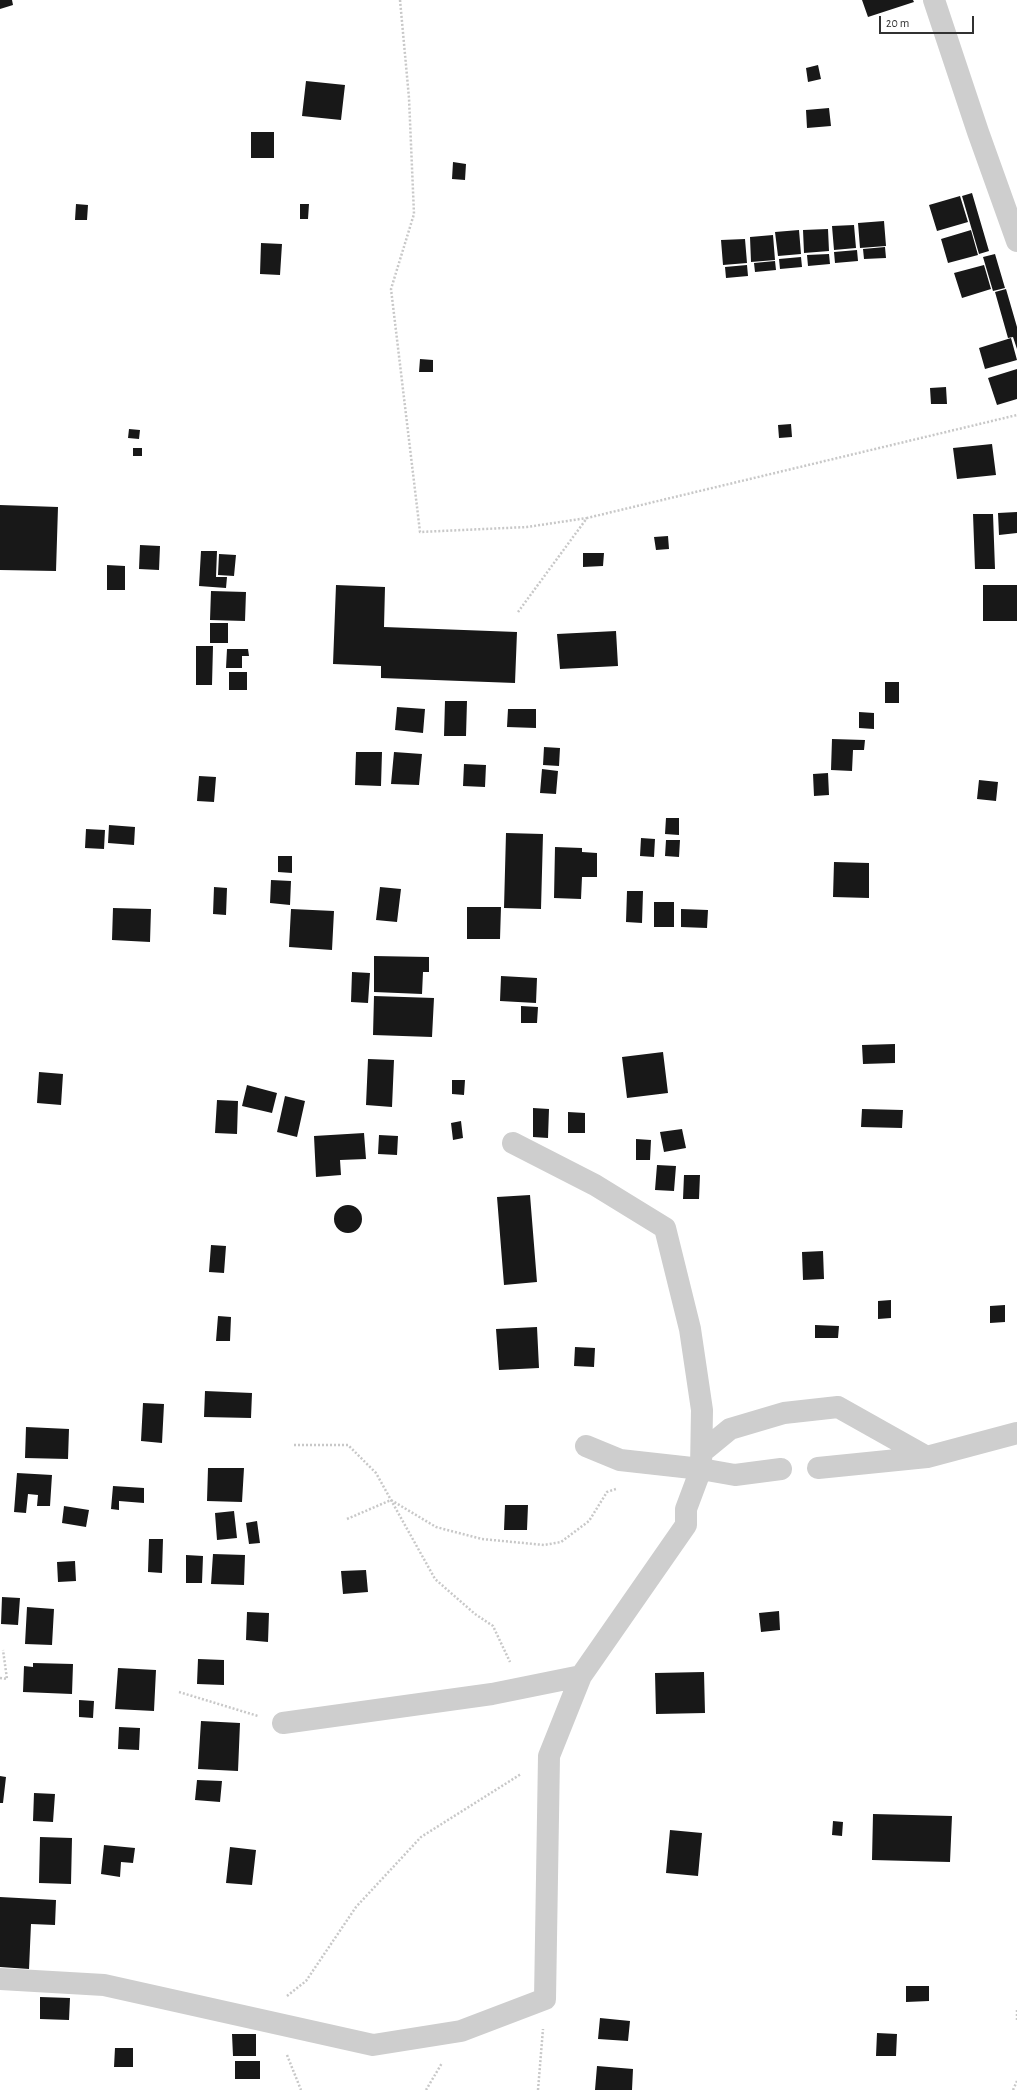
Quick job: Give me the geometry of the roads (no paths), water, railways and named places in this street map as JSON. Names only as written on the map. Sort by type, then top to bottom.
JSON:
[{"type":"street","points":[[934,0],[978,132],[1017,241]]},
{"type":"street","points":[[0,1979],[104,1985],[373,2045],[461,2031],[545,1999],[549,1756],[581,1676],[686,1525],[686,1509],[701,1460],[702,1410],[690,1329],[665,1228],[596,1185],[513,1143]]},
{"type":"street","points":[[701,1460],[730,1429],[784,1413],[838,1407],[927,1457]]},
{"type":"street","points":[[818,1468],[927,1457],[1017,1433]]},
{"type":"street","points":[[586,1446],[620,1460],[701,1460],[735,1475],[781,1469]]},
{"type":"street","points":[[283,1723],[524,1688],[581,1676]]}]
